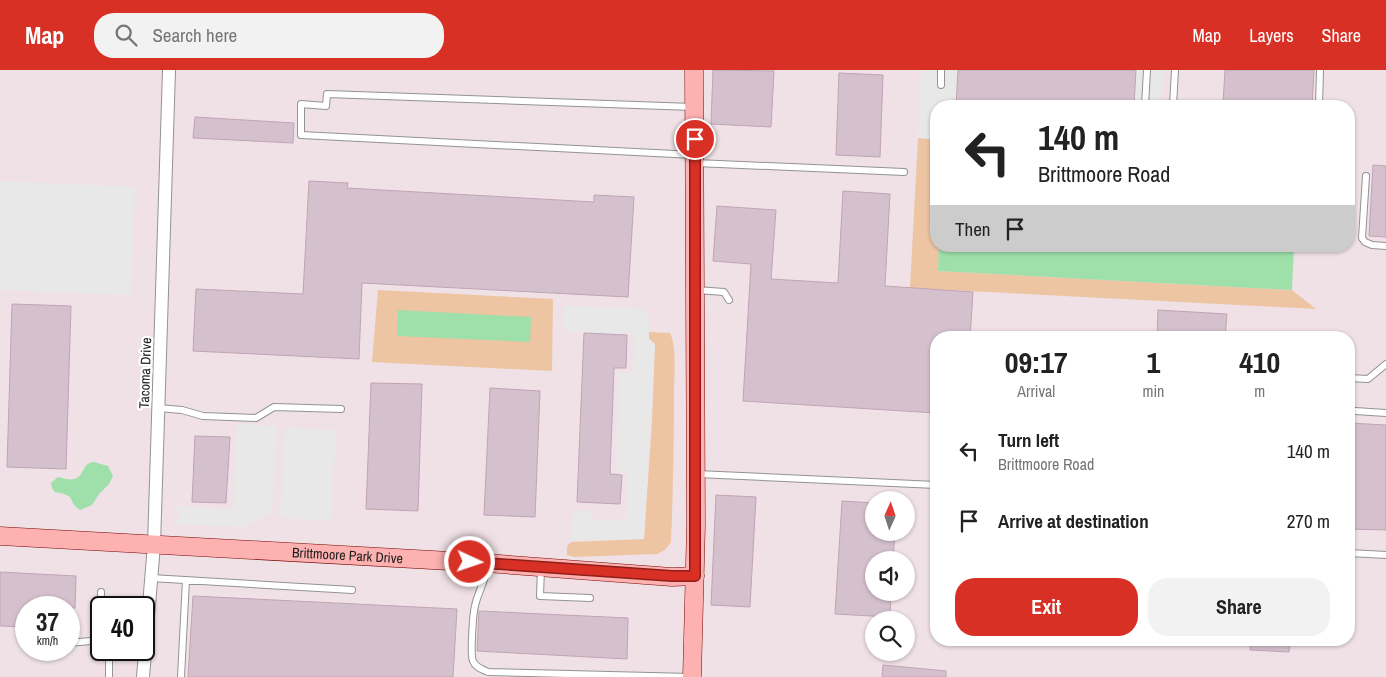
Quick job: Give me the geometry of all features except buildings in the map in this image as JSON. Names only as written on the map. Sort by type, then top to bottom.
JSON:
[{"type":"street","name":"Tacoma Drive","points":[[149,596],[154,545],[169,70]]},
{"type":"street","points":[[692,677],[696,474],[694,70]]},
{"type":"street","name":"Brittmoore Park Drive","points":[[0,536],[695,576]]},
{"type":"street","name":"Tacoma Drive","points":[[143,677],[144,661]]},
{"type":"lane","points":[[940,85],[941,70]]},
{"type":"lane","points":[[1145,100],[1147,70]]},
{"type":"lane","points":[[1173,100],[1175,70]]},
{"type":"lane","points":[[1319,100],[1320,70]]},
{"type":"lane","points":[[694,107],[327,94],[326,106],[301,104],[301,135],[904,172]]},
{"type":"lane","points":[[1366,176],[1362,238],[1365,242],[1372,245],[1386,246]]},
{"type":"lane","points":[[695,290],[724,292],[728,300]]},
{"type":"lane","points":[[1355,378],[1368,378],[1386,364]]},
{"type":"lane","points":[[158,408],[182,410],[203,416],[256,418],[274,407],[341,409]]},
{"type":"lane","points":[[1355,411],[1386,413]]},
{"type":"lane","points":[[696,474],[930,485]]},
{"type":"lane","points":[[1355,553],[1386,555]]},
{"type":"lane","points":[[486,563],[487,572],[475,605],[471,659],[477,667],[488,672],[514,675],[692,677]]},
{"type":"lane","points":[[541,567],[540,596],[590,598]]},
{"type":"lane","points":[[151,578],[352,590]]},
{"type":"lane","points":[[181,677],[186,580]]},
{"type":"lane","points":[[101,592],[101,596]]},
{"type":"lane","points":[[109,677],[110,661]]},
{"type":"shaded area","points":[[921,70],[958,70],[956,100],[930,100],[930,139],[918,138]]},
{"type":"shaded area","points":[[1136,70],[1163,70],[1161,100],[1134,100]]},
{"type":"shaded area","points":[[918,138],[930,139],[930,252],[939,252],[938,271],[1292,290],[1316,309],[910,288]]},
{"type":"shaded area","points":[[0,181],[135,187],[131,295],[0,290]]},
{"type":"shaded area","points":[[939,252],[1294,252],[1292,290],[938,271]]},
{"type":"shaded area","points":[[378,290],[553,299],[552,371],[372,362]]},
{"type":"shaded area","points":[[564,306],[643,309],[649,319],[649,339],[655,344],[644,539],[570,540],[574,511],[591,511],[592,520],[625,520],[628,474],[616,472],[619,372],[633,373],[634,335],[563,331]]},
{"type":"shaded area","points":[[398,310],[531,317],[530,342],[397,336]]},
{"type":"shaded area","points":[[649,332],[670,333],[674,346],[674,447],[671,542],[665,550],[657,554],[574,557],[567,555],[568,545],[572,542],[644,539],[655,344],[649,339]]},
{"type":"shaded area","points":[[237,424],[277,426],[272,512],[244,527],[177,524],[178,506],[233,510]]},
{"type":"shaded area","points":[[285,428],[336,430],[331,521],[280,518]]},
{"type":"shaded area","points":[[94,462],[108,466],[113,476],[92,505],[80,510],[70,497],[55,492],[51,483],[58,477],[74,479],[79,477],[89,463]]},
{"type":"route","points":[[470,562],[695,576],[695,139]]}]
